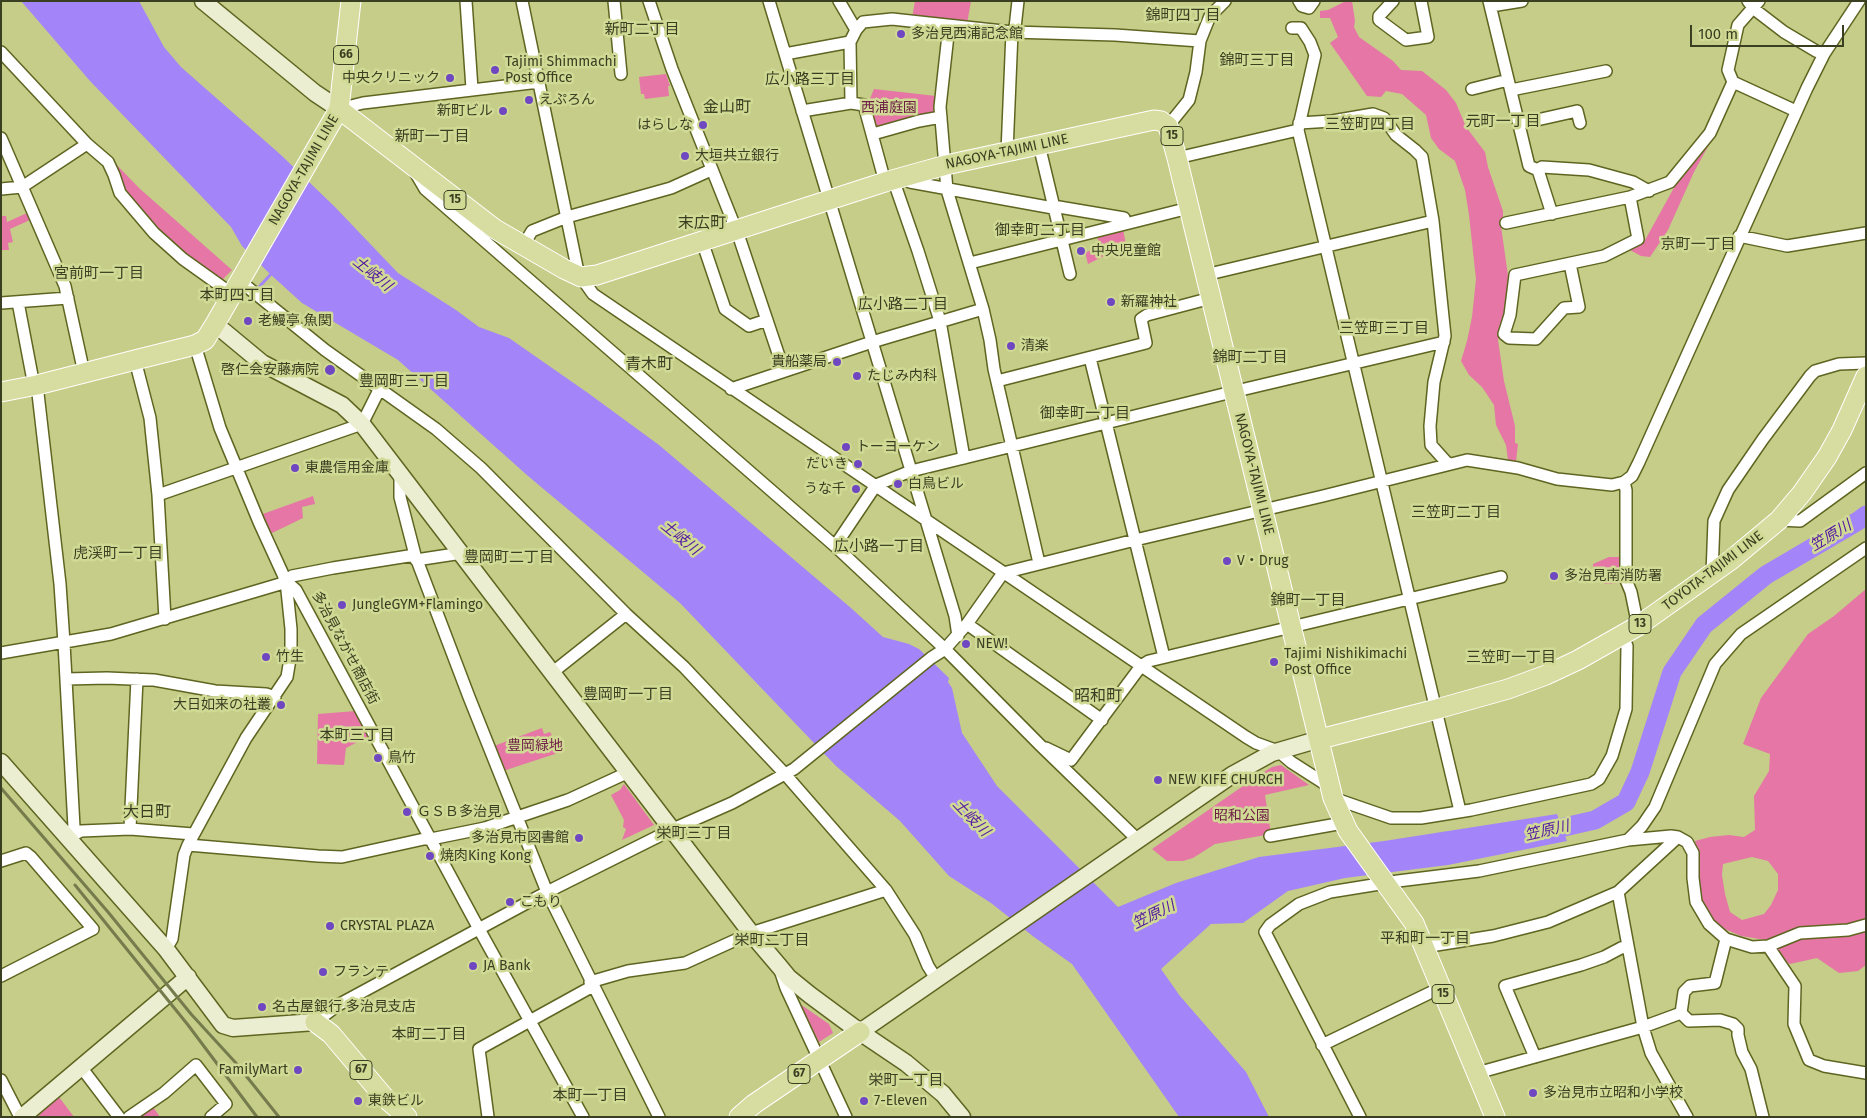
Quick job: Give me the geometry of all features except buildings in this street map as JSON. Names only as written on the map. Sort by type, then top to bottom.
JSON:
[{"type":"main road","name":"66","points":[[335,116],[351,1]]},
{"type":"main road","points":[[209,3],[315,93],[335,116]]},
{"type":"main road","name":"NAGOYA-TAJIMI LINE","points":[[1,392],[36,386],[84,374],[205,340],[335,116],[413,168],[495,230],[581,277],[597,275],[828,200],[946,165],[1154,120],[1161,121],[1168,126],[1177,158],[1332,792],[1346,827],[1414,923],[1495,1117]]},
{"type":"main road","points":[[216,324],[262,362],[342,405],[362,424],[751,932],[789,978],[860,1032],[913,1069],[943,1094],[962,1117]]},
{"type":"main road","name":"TOYOTA-TAJIMI LINE","points":[[1320,739],[1508,689],[1546,675],[1578,660],[1630,630],[1712,574],[1779,520],[1802,493],[1826,457],[1842,430],[1866,376]]},
{"type":"main road","points":[[860,1032],[1232,775],[1278,751],[1320,739]]},
{"type":"main road","points":[[1,762],[166,949],[223,1025],[239,1028],[316,1022]]},
{"type":"main road","points":[[21,1117],[188,977]]},
{"type":"main road","name":"67","points":[[316,1022],[331,1034],[385,1098],[407,1117]]},
{"type":"main road","name":"67","points":[[739,1117],[860,1032]]},
{"type":"street","points":[[466,1],[472,89]]},
{"type":"street","points":[[522,1],[577,266],[581,277],[593,294],[1246,737],[1278,751],[1332,792],[1391,818],[1421,818],[1460,811],[1581,787],[1591,784],[1599,778],[1612,756],[1626,709],[1627,646],[1630,630],[1631,592],[1626,580],[1626,490],[1624,482]]},
{"type":"street","points":[[614,1],[621,74]]},
{"type":"street","points":[[649,1],[672,69],[734,230],[784,371]]},
{"type":"street","points":[[769,1],[955,616],[958,636]]},
{"type":"street","points":[[839,1],[856,30]]},
{"type":"street","points":[[1007,152],[1012,32],[1018,1]]},
{"type":"street","points":[[1168,126],[1189,100],[1196,72],[1200,41],[1210,16],[1225,1]]},
{"type":"street","points":[[1299,1],[1302,6],[1309,8],[1314,1]]},
{"type":"street","points":[[1393,1],[1379,16],[1379,20],[1406,40],[1428,37],[1421,1]]},
{"type":"street","points":[[1522,1],[1490,4],[1529,166],[1538,170],[1552,214]]},
{"type":"street","points":[[316,1022],[338,1005],[547,892],[673,829],[732,803],[790,772],[931,658],[945,649],[958,636],[1003,573],[1467,460],[1518,468],[1557,479],[1612,485],[1624,482],[1632,476],[1639,462],[1796,111],[1824,54],[1859,1]]},
{"type":"street","points":[[1796,111],[1733,82],[1728,70],[1738,26],[1753,4],[1784,32],[1824,54]]},
{"type":"street","points":[[851,103],[850,42],[856,30],[863,22],[892,19],[1012,32],[1115,35],[1200,41]]},
{"type":"street","points":[[949,26],[940,116],[947,190],[983,309],[997,381],[1039,563]]},
{"type":"street","points":[[1292,28],[1301,28],[1310,42],[1314,55],[1298,126],[1460,811]]},
{"type":"street","points":[[785,54],[850,42]]},
{"type":"street","points":[[1,52],[87,144],[108,162],[120,193],[154,233],[183,259],[236,288],[436,429],[481,468],[626,614],[684,667],[790,772],[886,890],[914,935],[928,966],[941,976]]},
{"type":"street","points":[[1472,89],[1606,71]]},
{"type":"street","points":[[335,116],[363,103],[539,82]]},
{"type":"street","points":[[1506,223],[1630,198],[1670,182],[1710,133],[1733,82]]},
{"type":"street","points":[[802,111],[851,103],[864,105],[872,134],[896,181],[940,322],[964,458]]},
{"type":"street","points":[[1519,124],[1577,111],[1580,123]]},
{"type":"street","points":[[1177,158],[1298,126],[1374,114],[1384,118],[1396,135],[1422,157],[1433,221],[1445,336],[1434,382],[1430,426],[1432,444],[1448,464]]},
{"type":"street","points":[[872,134],[940,116]]},
{"type":"street","points":[[1,138],[65,286],[84,374]]},
{"type":"street","points":[[1,189],[22,187],[87,144]]},
{"type":"street","points":[[1039,146],[1070,274]]},
{"type":"street","points":[[1538,170],[1542,167],[1589,170],[1633,182],[1649,191]]},
{"type":"street","points":[[413,168],[425,189],[835,546],[945,649],[1134,843]]},
{"type":"street","points":[[523,246],[532,231],[567,217],[670,188],[711,170]]},
{"type":"street","points":[[896,181],[1124,218]]},
{"type":"street","points":[[1570,264],[1579,307],[1564,308],[1536,338],[1509,338],[1504,334],[1510,315],[1515,275],[1604,256],[1638,239],[1630,198]]},
{"type":"street","points":[[970,263],[1189,208]]},
{"type":"street","points":[[1205,275],[1433,221]]},
{"type":"street","points":[[1739,236],[1786,246],[1866,233]]},
{"type":"street","points":[[702,240],[725,309],[749,326],[767,320]]},
{"type":"street","points":[[1,303],[68,298]]},
{"type":"street","points":[[997,381],[1146,343],[1141,319],[1147,314],[1211,298]]},
{"type":"street","points":[[18,302],[36,386],[60,584],[74,827],[67,838]]},
{"type":"street","points":[[731,389],[872,342],[983,309]]},
{"type":"street","points":[[835,546],[876,486],[911,471],[1444,342]]},
{"type":"street","name":"多治見ながせ商店街","points":[[195,344],[220,428],[258,522],[286,581],[296,590],[583,1117]]},
{"type":"street","points":[[1090,358],[1164,657]]},
{"type":"street","points":[[135,360],[150,418],[158,495],[166,619]]},
{"type":"street","points":[[1712,574],[1714,521],[1728,490],[1763,439],[1815,371],[1839,364],[1866,363]]},
{"type":"street","points":[[158,495],[362,424],[380,388]]},
{"type":"street","points":[[400,472],[400,497],[416,558],[469,697],[547,892],[658,1117]]},
{"type":"street","points":[[1779,520],[1800,520],[1866,473]]},
{"type":"street","points":[[1628,840],[1642,826],[1654,807],[1715,664],[1741,634],[1866,548]]},
{"type":"street","points":[[1,653],[64,644],[111,634],[280,584],[292,576],[333,568],[462,553]]},
{"type":"street","points":[[1040,745],[1072,760],[1141,666],[1149,661],[1501,577]]},
{"type":"street","points":[[166,949],[172,939],[184,855],[190,840],[246,738],[287,677],[291,653],[291,629],[286,581]]},
{"type":"street","points":[[553,672],[626,614]]},
{"type":"street","points":[[967,624],[1102,720]]},
{"type":"street","points":[[66,679],[154,680],[215,691],[266,694],[275,697]]},
{"type":"street","points":[[130,829],[137,679]]},
{"type":"street","points":[[67,838],[81,831],[130,829],[190,840],[318,856],[342,857],[484,828],[568,800],[628,772]]},
{"type":"street","points":[[1270,836],[1346,827]]},
{"type":"street","points":[[1360,1117],[1265,932],[1270,925],[1299,904],[1330,892],[1383,881],[1398,881],[1479,871],[1628,840],[1671,836],[1678,837],[1687,842],[1693,853],[1693,878],[1696,902],[1709,924],[1726,939],[1752,947],[1768,946],[1800,933],[1848,930],[1866,925]]},
{"type":"street","points":[[1424,947],[1493,936],[1548,922],[1618,892],[1678,837]]},
{"type":"street","points":[[1,861],[26,853],[93,929],[1,976]]},
{"type":"street","points":[[488,1117],[478,1050],[592,984],[628,971],[685,963],[751,932],[886,890]]},
{"type":"street","points":[[1618,892],[1643,1027],[1651,1053],[1687,1117]]},
{"type":"street","points":[[1681,1013],[1684,992],[1690,986],[1715,983],[1726,939]]},
{"type":"street","points":[[1768,946],[1796,986],[1794,1024],[1809,1060],[1824,1066],[1866,1072]]},
{"type":"street","points":[[1535,1057],[1505,986],[1581,965],[1627,947]]},
{"type":"street","points":[[779,966],[786,988],[846,1117]]},
{"type":"street","points":[[1322,1046],[1440,988]]},
{"type":"street","points":[[1477,1073],[1643,1027],[1681,1013]]},
{"type":"street","points":[[1681,1013],[1689,1021],[1720,1020],[1733,1024],[1738,1029],[1742,1052],[1751,1070],[1763,1117]]},
{"type":"street","points":[[129,1117],[164,1093],[196,1066],[226,1104],[211,1117]]},
{"type":"street","points":[[80,1067],[119,1117]]},
{"type":"street","points":[[1,1080],[21,1117]]},
{"type":"green space","points":[[915,1],[971,1],[967,24],[912,18]]},
{"type":"green space","points":[[1346,1],[1352,1],[1354,27],[1359,37],[1393,61],[1401,70],[1422,71],[1446,90],[1456,103],[1466,127],[1485,152],[1488,167],[1503,211],[1503,218],[1500,219],[1508,276],[1506,311],[1498,340],[1504,381],[1515,426],[1515,443],[1518,444],[1516,461],[1508,460],[1506,445],[1496,425],[1494,405],[1482,387],[1469,375],[1461,361],[1472,317],[1476,279],[1465,190],[1455,161],[1439,149],[1431,138],[1426,115],[1402,94],[1386,91],[1381,97],[1367,96],[1330,43],[1338,37],[1330,18],[1320,18],[1320,11],[1328,10]]},
{"type":"green space","points":[[666,74],[670,86],[668,86],[669,96],[645,99],[644,94],[641,94],[639,77]]},
{"type":"green space","name":"西浦庭園","points":[[874,89],[936,96],[936,114],[875,130],[869,101]]},
{"type":"green space","points":[[1711,141],[1694,172],[1668,230],[1650,257],[1641,256],[1630,250],[1644,242],[1681,175]]},
{"type":"green space","points":[[113,161],[139,188],[232,270],[222,280],[185,255],[143,215],[125,192]]},
{"type":"green space","points":[[27,213],[30,220],[10,229],[13,242],[8,243],[9,250],[1,250],[1,216],[6,216],[7,222]]},
{"type":"green space","points":[[1123,229],[1126,245],[1088,264],[1085,252],[1100,249],[1097,236]]},
{"type":"green space","points":[[313,496],[315,504],[302,507],[303,518],[270,534],[260,515]]},
{"type":"green space","points":[[1609,557],[1620,557],[1620,583],[1605,584],[1593,578],[1593,564]]},
{"type":"green space","points":[[1866,589],[1866,965],[1858,971],[1839,973],[1817,958],[1790,964],[1780,957],[1772,941],[1741,936],[1720,927],[1706,913],[1696,881],[1699,857],[1695,841],[1729,835],[1744,837],[1755,830],[1754,796],[1769,771],[1770,754],[1743,744],[1761,698],[1808,634],[1834,616]],"holes":[[[1752,857],[1768,861],[1778,874],[1778,890],[1771,905],[1764,914],[1742,920],[1730,912],[1722,875],[1723,864]]]},
{"type":"green space","points":[[356,711],[369,736],[346,748],[344,765],[317,764],[318,714]]},
{"type":"green space","name":"豊岡緑地","points":[[542,728],[544,734],[550,732],[561,752],[503,771],[494,746]]},
{"type":"green space","name":"昭和公園","points":[[1281,765],[1309,785],[1265,795],[1271,834],[1215,844],[1193,858],[1183,861],[1167,861],[1152,849],[1256,777],[1272,767]]},
{"type":"green space","points":[[624,784],[654,825],[622,840],[626,829],[623,827],[624,820],[611,795],[620,790]]},
{"type":"green space","points":[[800,1004],[829,1024],[833,1033],[819,1042]]},
{"type":"green space","points":[[59,1097],[74,1117],[38,1117],[41,1113]]},
{"type":"green space","points":[[153,1107],[160,1117],[139,1117]]},
{"type":"water","name":"土岐川","points":[[21,1],[139,1],[164,47],[181,67],[281,155],[335,207],[398,273],[479,327],[509,338],[588,393],[659,445],[883,637],[909,644],[919,649],[949,678],[948,682],[952,688],[962,733],[997,786],[1118,907],[1176,883],[1259,857],[1384,841],[1557,814],[1567,841],[1448,865],[1345,878],[1288,891],[1243,923],[1211,924],[1161,969],[1180,996],[1246,1072],[1269,1117],[1179,1117],[1072,964],[991,903],[949,876],[900,821],[836,766],[680,603],[528,476],[398,360],[302,303],[270,274],[242,246],[231,227],[90,81]]},
{"type":"waterway","points":[[259,287],[272,273]]},
{"type":"waterway","name":"笠原川","points":[[1538,833],[1595,820],[1626,802],[1640,772],[1672,672],[1704,625],[1766,575],[1866,515]]},
{"type":"railway","points":[[1,788],[108,912],[191,1014],[235,1062],[279,1117]]},
{"type":"railway","points":[[75,885],[188,1025],[257,1117]]},
{"type":"place","name":"多治見西浦記念館","points":[[901,34]]},
{"type":"place","name":"Tajimi Shimmachi Post Office","points":[[495,70]]},
{"type":"place","name":"中央クリニック","points":[[450,78]]},
{"type":"place","name":"えぷろん","points":[[529,100]]},
{"type":"place","name":"新町ビル","points":[[503,111]]},
{"type":"place","name":"はらしな","points":[[703,125]]},
{"type":"place","name":"大垣共立銀行","points":[[685,156]]},
{"type":"place","name":"中央児童館","points":[[1081,251]]},
{"type":"place","name":"新羅神社","points":[[1111,302]]},
{"type":"place","name":"老鰻亭 魚関","points":[[248,321]]},
{"type":"place","name":"清楽","points":[[1011,346]]},
{"type":"place","name":"貴船薬局","points":[[837,362]]},
{"type":"place","name":"啓仁会安藤病院","points":[[330,370]]},
{"type":"place","name":"たじみ内科","points":[[857,376]]},
{"type":"place","name":"トーヨーケン","points":[[846,447]]},
{"type":"place","name":"だいき","points":[[858,464]]},
{"type":"place","name":"東農信用金庫","points":[[295,468]]},
{"type":"place","name":"白鳥ビル","points":[[898,484]]},
{"type":"place","name":"うな千","points":[[856,489]]},
{"type":"place","name":"V・Drug","points":[[1227,561]]},
{"type":"place","name":"多治見南消防署","points":[[1554,576]]},
{"type":"place","name":"JungleGYM+Flamingo","points":[[342,605]]},
{"type":"place","name":"NEW!","points":[[966,644]]},
{"type":"place","name":"竹生","points":[[266,657]]},
{"type":"place","name":"Tajimi Nishikimachi Post Office","points":[[1274,662]]},
{"type":"place","name":"大日如来の社叢","points":[[281,705]]},
{"type":"place","name":"鳥竹","points":[[378,758]]},
{"type":"place","name":"NEW KIFE CHURCH","points":[[1158,780]]},
{"type":"place","name":"ＧＳＢ多治見","points":[[407,812]]},
{"type":"place","name":"多治見市図書館","points":[[579,838]]},
{"type":"place","name":"焼肉King Kong","points":[[430,856]]},
{"type":"place","name":"こもり","points":[[510,902]]},
{"type":"place","name":"CRYSTAL PLAZA","points":[[330,926]]},
{"type":"place","name":"JA Bank","points":[[473,966]]},
{"type":"place","name":"フランテ","points":[[323,972]]},
{"type":"place","name":"名古屋銀行 多治見支店","points":[[262,1007]]},
{"type":"place","name":"FamilyMart","points":[[298,1070]]},
{"type":"place","name":"多治見市立昭和小学校","points":[[1533,1093]]},
{"type":"place","name":"東鉄ビル","points":[[358,1101]]},
{"type":"place","name":"7-Eleven","points":[[864,1101]]},
{"type":"district","name":"錦町四丁目","points":[[1183,16]]},
{"type":"district","name":"新町二丁目","points":[[642,30]]},
{"type":"district","name":"錦町三丁目","points":[[1257,61]]},
{"type":"district","name":"広小路三丁目","points":[[810,80]]},
{"type":"district","name":"金山町","points":[[727,108]]},
{"type":"district","name":"元町一丁目","points":[[1503,122]]},
{"type":"district","name":"三笠町四丁目","points":[[1370,125]]},
{"type":"district","name":"新町一丁目","points":[[432,137]]},
{"type":"district","name":"末広町","points":[[702,224]]},
{"type":"district","name":"御幸町二丁目","points":[[1040,231]]},
{"type":"district","name":"京町一丁目","points":[[1698,245]]},
{"type":"district","name":"宮前町一丁目","points":[[99,274]]},
{"type":"district","name":"本町四丁目","points":[[237,296]]},
{"type":"district","name":"広小路二丁目","points":[[903,305]]},
{"type":"district","name":"三笠町三丁目","points":[[1384,329]]},
{"type":"district","name":"錦町二丁目","points":[[1250,358]]},
{"type":"district","name":"青木町","points":[[649,365]]},
{"type":"district","name":"豊岡町三丁目","points":[[404,382]]},
{"type":"district","name":"御幸町一丁目","points":[[1085,414]]},
{"type":"district","name":"三笠町二丁目","points":[[1456,513]]},
{"type":"district","name":"広小路一丁目","points":[[879,547]]},
{"type":"district","name":"虎渓町一丁目","points":[[118,554]]},
{"type":"district","name":"豊岡町二丁目","points":[[509,558]]},
{"type":"district","name":"錦町一丁目","points":[[1308,601]]},
{"type":"district","name":"三笠町一丁目","points":[[1511,658]]},
{"type":"district","name":"豊岡町一丁目","points":[[628,695]]},
{"type":"district","name":"昭和町","points":[[1098,697]]},
{"type":"district","name":"本町三丁目","points":[[357,736]]},
{"type":"district","name":"大日町","points":[[147,813]]},
{"type":"district","name":"栄町三丁目","points":[[694,834]]},
{"type":"district","name":"平和町一丁目","points":[[1425,939]]},
{"type":"district","name":"栄町二丁目","points":[[772,941]]},
{"type":"district","name":"本町二丁目","points":[[429,1035]]},
{"type":"district","name":"栄町一丁目","points":[[906,1081]]},
{"type":"district","name":"本町一丁目","points":[[590,1096]]}]
